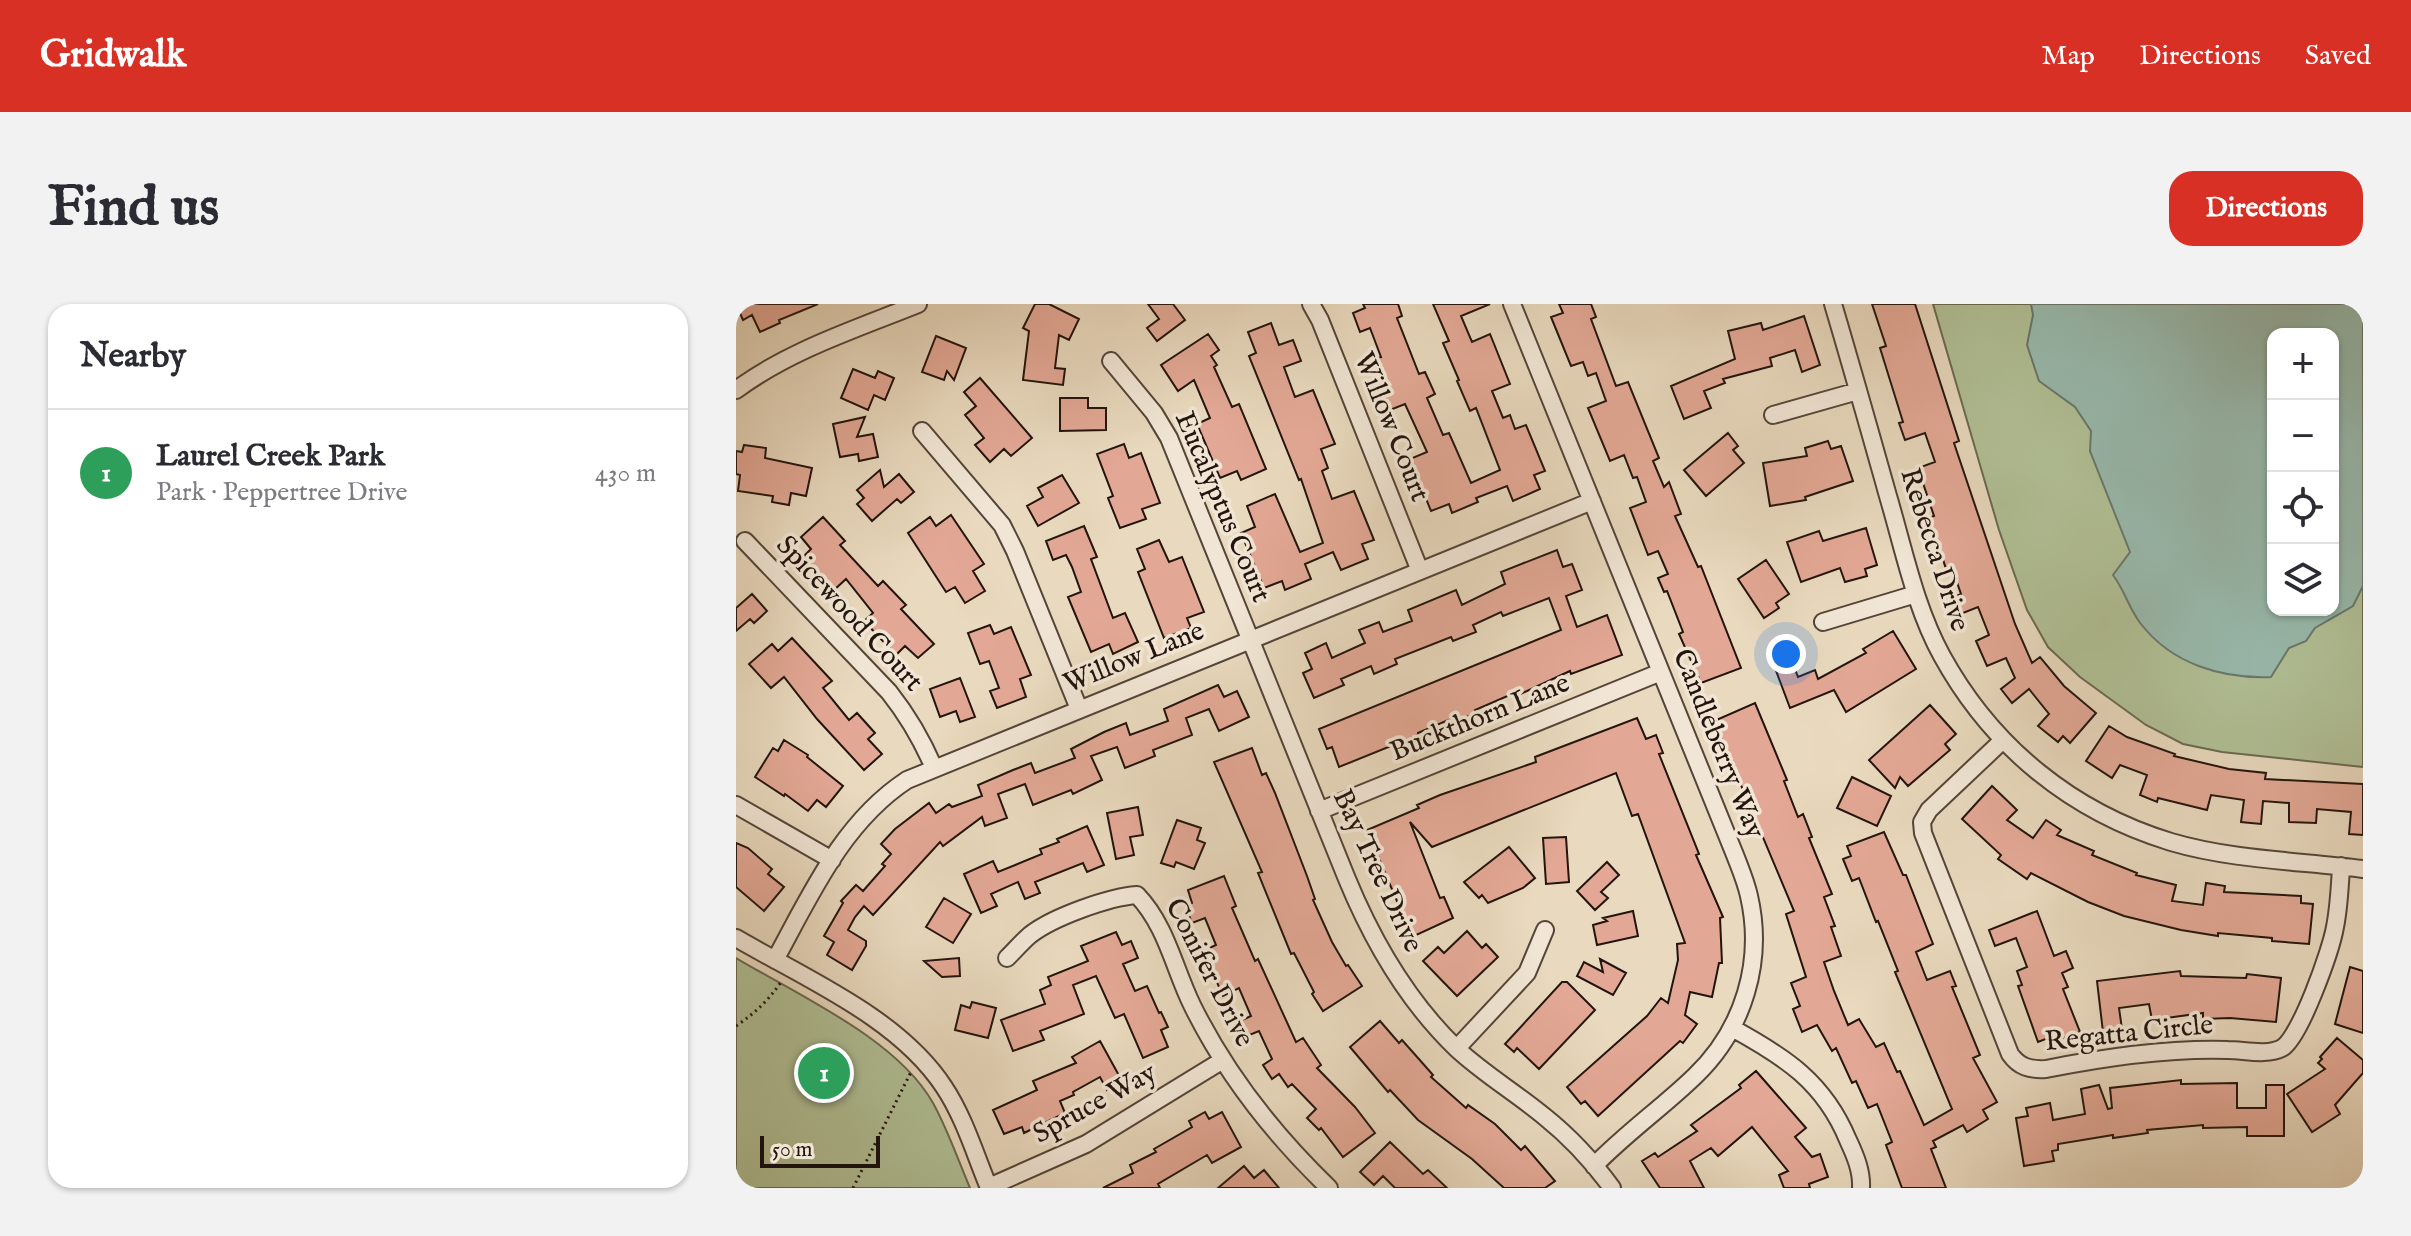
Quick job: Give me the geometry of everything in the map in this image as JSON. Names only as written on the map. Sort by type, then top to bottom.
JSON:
[{"type":"street","name":"Willow Court","points":[[1311,304],[1420,571]]},
{"type":"street","name":"Candleberry Way","points":[[1512,304],[1749,894],[1754,932],[1752,972],[1732,1028],[1715,1054],[1696,1075],[1594,1166]]},
{"type":"street","name":"Rebecca Drive","points":[[1833,304],[1916,594],[1942,655],[2002,741],[2079,802],[2137,830],[2217,851],[2363,869]]},
{"type":"street","points":[[736,390],[812,347],[912,305]]},
{"type":"street","name":"Eucalyptus Court","points":[[1111,361],[1146,402],[1169,438],[1251,639]]},
{"type":"street","points":[[1773,415],[1858,391]]},
{"type":"street","points":[[922,431],[1002,525],[1079,709]]},
{"type":"street","name":"Willow Lane","points":[[775,960],[832,860],[868,810],[907,780],[1592,501]]},
{"type":"street","name":"Spicewood Court","points":[[745,541],[889,692],[914,727],[934,768]]},
{"type":"street","points":[[1823,622],[1916,594]]},
{"type":"street","name":"Bay Tree Drive","points":[[1251,639],[1361,914],[1400,982],[1457,1048],[1546,1118],[1612,1188]]},
{"type":"street","name":"Buckthorn Lane","points":[[1319,811],[1661,672]]},
{"type":"street","name":"Regatta Circle","points":[[2002,741],[1929,810],[1922,822],[1923,833],[2010,1054],[2024,1067],[2046,1069],[2129,1055],[2226,1050],[2265,1052],[2286,1046],[2298,1029],[2329,952],[2338,909],[2341,866]]},
{"type":"street","points":[[736,805],[832,860]]},
{"type":"street","name":"Conifer Drive","points":[[1007,958],[1028,936],[1043,926],[1117,896],[1137,895],[1153,912],[1192,1004],[1223,1060],[1267,1123],[1329,1188]]},
{"type":"street","points":[[1457,1048],[1527,973],[1545,930]]},
{"type":"street","points":[[736,938],[873,1017],[912,1047],[946,1089],[989,1187]]},
{"type":"street","points":[[1732,1028],[1786,1060],[1811,1081],[1830,1104],[1855,1156],[1861,1188]]},
{"type":"street","name":"Spruce Way","points":[[989,1187],[1086,1144],[1223,1060]]},
{"type":"path","points":[[736,1026],[762,1006],[781,982]]},
{"type":"path","points":[[853,1188],[912,1070]]},
{"type":"shaded area","points":[[1933,304],[2363,304],[2363,767],[2222,752],[2183,744],[2146,725],[2080,677],[2048,647],[2027,610],[1999,530]]},
{"type":"shaded area","points":[[2031,304],[2363,304],[2363,586],[2353,606],[2339,614],[2339,328],[2267,328],[2267,616],[2336,616],[2315,628],[2306,641],[2289,648],[2271,677],[2217,672],[2183,659],[2153,638],[2137,618],[2113,575],[2130,552],[2090,451],[2091,431],[2075,407],[2039,381],[2027,345],[2033,315]]},
{"type":"shaded area","points":[[736,958],[844,1020],[896,1059],[917,1080],[933,1103],[970,1188],[736,1188]]},
{"type":"building","points":[[736,304],[818,304],[779,320],[780,323],[760,332],[752,315],[743,320]]},
{"type":"building","points":[[1035,304],[1049,304],[1079,319],[1069,340],[1059,335],[1055,368],[1065,369],[1063,385],[1023,380],[1029,331],[1023,328]]},
{"type":"building","points":[[1148,304],[1173,304],[1185,320],[1157,341],[1147,328],[1159,319]]},
{"type":"building","points":[[1363,304],[1398,304],[1402,316],[1397,318],[1419,374],[1425,372],[1435,394],[1427,398],[1443,435],[1449,433],[1471,483],[1500,470],[1476,408],[1470,411],[1457,381],[1443,343],[1449,341],[1433,304],[1490,304],[1461,316],[1472,342],[1490,334],[1510,384],[1492,391],[1503,418],[1510,415],[1515,429],[1526,425],[1545,471],[1534,475],[1540,489],[1513,501],[1507,486],[1476,498],[1478,502],[1452,513],[1449,504],[1431,511],[1410,459],[1427,452],[1405,404],[1390,410],[1371,360],[1381,357],[1370,328],[1360,332],[1353,313],[1365,308]]},
{"type":"building","points":[[1559,304],[1591,304],[1596,317],[1591,319],[1616,386],[1628,382],[1659,458],[1653,461],[1664,487],[1669,482],[1681,514],[1675,516],[1698,567],[1701,566],[1741,668],[1701,683],[1679,634],[1683,632],[1667,591],[1664,592],[1658,578],[1668,574],[1658,551],[1648,555],[1630,508],[1646,502],[1637,477],[1633,478],[1624,455],[1610,461],[1588,408],[1606,401],[1596,373],[1588,376],[1583,362],[1571,366],[1551,317],[1563,313]]},
{"type":"building","points":[[1872,304],[1915,304],[1959,441],[1954,443],[2015,624],[2032,663],[2040,657],[2064,686],[2096,713],[2070,743],[2063,736],[2058,742],[2038,726],[2049,714],[2029,689],[2012,703],[2001,689],[2015,678],[2006,658],[1987,666],[1976,641],[1989,635],[1978,607],[1958,615],[1952,598],[1961,594],[1952,568],[1946,569],[1929,518],[1934,516],[1918,468],[1935,462],[1925,433],[1905,440],[1899,423],[1903,422],[1880,348],[1886,346]]},
{"type":"building","points":[[1804,316],[1820,365],[1802,372],[1795,350],[1770,358],[1772,366],[1723,379],[1725,383],[1704,391],[1711,408],[1684,419],[1671,386],[1735,359],[1728,331],[1761,323],[1763,330]]},
{"type":"building","points":[[1271,323],[1279,345],[1293,340],[1301,361],[1284,367],[1295,397],[1313,390],[1335,444],[1321,449],[1328,468],[1322,471],[1332,499],[1354,491],[1374,540],[1362,544],[1368,559],[1341,570],[1333,552],[1305,564],[1311,579],[1285,590],[1282,581],[1264,588],[1241,533],[1255,527],[1247,506],[1275,494],[1300,552],[1323,543],[1301,479],[1249,356],[1256,353],[1248,332]]},
{"type":"building","points":[[1208,334],[1219,350],[1211,356],[1217,365],[1214,367],[1232,407],[1239,404],[1266,469],[1241,480],[1237,471],[1220,478],[1197,424],[1210,418],[1194,380],[1178,391],[1161,365]]},
{"type":"building","points":[[936,336],[966,348],[954,380],[947,371],[944,380],[922,372]]},
{"type":"building","points":[[853,369],[875,378],[878,371],[894,378],[885,400],[874,395],[868,410],[841,398]]},
{"type":"building","points":[[980,378],[1032,438],[1011,456],[1004,449],[990,462],[975,445],[984,438],[965,415],[976,406],[964,392]]},
{"type":"building","points":[[1060,398],[1088,398],[1088,408],[1106,408],[1106,430],[1060,431]]},
{"type":"building","points":[[865,417],[857,437],[873,434],[878,457],[859,461],[858,454],[840,457],[833,424]]},
{"type":"building","points":[[1728,433],[1738,446],[1733,450],[1744,463],[1706,496],[1684,470]]},
{"type":"building","points":[[1828,441],[1831,449],[1841,446],[1853,481],[1805,497],[1806,500],[1770,506],[1763,463],[1807,456],[1805,448]]},
{"type":"building","points":[[1124,444],[1129,458],[1141,453],[1160,503],[1142,509],[1146,519],[1120,528],[1108,498],[1113,496],[1097,454]]},
{"type":"building","points":[[744,445],[766,448],[765,458],[812,468],[806,496],[791,493],[789,505],[772,502],[773,496],[738,491],[740,475],[736,474],[736,451],[742,452]]},
{"type":"building","points":[[880,470],[884,487],[899,474],[914,492],[901,503],[897,499],[872,521],[857,504],[864,498],[857,490]]},
{"type":"building","points":[[1062,475],[1079,503],[1038,526],[1027,506],[1043,497],[1038,488]]},
{"type":"building","points":[[951,515],[984,564],[973,571],[985,591],[965,603],[955,587],[946,592],[908,533],[930,517],[936,526]]},
{"type":"building","points":[[823,517],[845,541],[840,545],[878,586],[883,581],[906,605],[901,609],[934,644],[918,658],[905,646],[896,655],[864,621],[873,613],[846,579],[834,590],[803,557],[811,549],[801,537]]},
{"type":"building","points":[[1084,526],[1097,557],[1091,559],[1113,618],[1125,613],[1138,642],[1113,654],[1109,644],[1091,652],[1068,597],[1081,592],[1072,567],[1066,555],[1053,560],[1046,541]]},
{"type":"building","points":[[1866,528],[1877,565],[1865,569],[1867,576],[1845,582],[1840,568],[1801,582],[1787,542],[1819,531],[1823,541]]},
{"type":"building","points":[[1159,540],[1169,562],[1182,557],[1204,612],[1187,618],[1191,628],[1164,638],[1138,572],[1145,569],[1137,549]]},
{"type":"building","points":[[1557,550],[1563,567],[1572,564],[1582,590],[1566,596],[1577,627],[1607,615],[1622,655],[1571,674],[1570,671],[1514,697],[1512,694],[1475,710],[1476,713],[1455,722],[1453,718],[1339,767],[1332,747],[1327,749],[1319,729],[1561,630],[1549,598],[1503,616],[1501,612],[1473,625],[1476,632],[1453,641],[1451,637],[1395,659],[1397,664],[1374,674],[1371,666],[1341,679],[1344,685],[1314,698],[1303,673],[1312,669],[1305,653],[1326,643],[1332,658],[1365,643],[1359,630],[1379,622],[1383,632],[1412,621],[1408,610],[1456,590],[1462,605],[1505,584],[1501,572]]},
{"type":"building","points":[[1766,560],[1789,594],[1776,603],[1779,608],[1764,618],[1738,579]]},
{"type":"building","points":[[752,594],[767,611],[754,623],[750,619],[736,631],[736,608]]},
{"type":"building","points":[[990,625],[994,634],[1011,627],[1031,675],[1020,679],[1026,697],[997,708],[990,691],[999,688],[989,661],[980,664],[968,633]]},
{"type":"building","points":[[1893,631],[1916,669],[1846,712],[1834,690],[1790,708],[1772,660],[1789,653],[1798,677],[1815,670],[1818,679],[1866,653],[1863,649]]},
{"type":"building","points":[[792,638],[832,681],[823,688],[849,720],[857,713],[875,733],[868,739],[882,754],[864,770],[784,677],[771,688],[749,664],[772,644],[778,651]]},
{"type":"building","points":[[960,678],[975,717],[960,722],[956,711],[940,717],[930,689]]},
{"type":"building","points":[[1218,685],[1224,697],[1237,691],[1249,717],[1219,731],[1209,709],[1186,718],[1192,735],[1153,750],[1155,756],[1125,768],[1117,747],[1091,756],[1102,780],[1073,794],[1071,790],[1033,805],[1025,784],[998,794],[1007,818],[985,826],[982,817],[943,846],[940,842],[873,915],[864,906],[848,930],[866,941],[852,970],[827,955],[834,942],[824,936],[843,903],[841,901],[856,885],[863,891],[885,866],[882,864],[891,854],[881,844],[929,803],[936,813],[949,804],[952,807],[982,796],[978,785],[1031,763],[1035,773],[1075,758],[1071,749],[1126,723],[1130,735],[1168,721],[1164,709]]},
{"type":"building","points":[[1755,703],[1787,780],[1784,781],[1798,817],[1803,814],[1812,837],[1809,838],[1832,894],[1824,897],[1835,926],[1831,927],[1841,956],[1824,962],[1834,991],[1848,1025],[1859,1019],[1876,1047],[1884,1043],[1924,1125],[1952,1109],[1895,972],[1898,971],[1878,921],[1859,878],[1852,881],[1843,859],[1851,856],[1847,846],[1884,832],[1903,875],[1906,875],[1933,944],[1916,952],[1927,980],[1950,971],[1956,986],[1952,987],[1980,1055],[1973,1058],[1997,1102],[1983,1110],[1988,1119],[1967,1132],[1963,1125],[1933,1141],[1936,1147],[1931,1149],[1946,1188],[1902,1188],[1886,1145],[1892,1142],[1877,1104],[1868,1108],[1836,1048],[1832,1051],[1817,1025],[1802,1032],[1793,1009],[1800,1006],[1791,983],[1806,977],[1786,914],[1794,911],[1714,721]]},
{"type":"building","points":[[1930,705],[1956,734],[1945,744],[1950,750],[1908,786],[1900,777],[1895,788],[1869,760]]},
{"type":"building","points":[[1637,718],[1646,739],[1656,735],[1663,753],[1659,754],[1699,854],[1696,855],[1723,917],[1720,918],[1722,963],[1719,963],[1712,997],[1690,992],[1685,1015],[1697,1024],[1683,1043],[1680,1041],[1598,1116],[1585,1101],[1581,1104],[1567,1087],[1647,1016],[1661,998],[1668,1003],[1678,960],[1677,944],[1685,943],[1638,814],[1632,816],[1616,773],[1432,847],[1410,822],[1440,898],[1444,897],[1453,918],[1412,937],[1367,830],[1419,808],[1417,805],[1440,795],[1536,762],[1535,757]]},
{"type":"building","points":[[2109,726],[2127,737],[2174,756],[2229,769],[2266,773],[2265,779],[2363,784],[2363,835],[2349,834],[2351,812],[2317,809],[2316,823],[2289,822],[2289,803],[2263,801],[2261,824],[2241,822],[2244,800],[2211,795],[2207,810],[2158,798],[2157,802],[2140,795],[2147,775],[2120,765],[2112,778],[2086,761]]},
{"type":"building","points":[[784,740],[808,755],[843,786],[826,807],[817,800],[808,811],[755,777],[773,748],[778,751]]},
{"type":"building","points":[[1252,748],[1262,775],[1266,773],[1275,793],[1313,900],[1332,942],[1362,986],[1323,1011],[1294,953],[1291,954],[1258,873],[1262,872],[1214,762]]},
{"type":"building","points":[[1852,777],[1891,796],[1877,826],[1837,808]]},
{"type":"building","points":[[1992,786],[2017,810],[2007,820],[2033,838],[2046,820],[2061,830],[2057,835],[2094,851],[2092,855],[2136,875],[2176,885],[2172,901],[2203,905],[2206,883],[2225,886],[2224,892],[2301,896],[2301,903],[2313,904],[2309,944],[2181,930],[2124,916],[2088,902],[2031,873],[2027,879],[1998,859],[2001,855],[1962,819]]},
{"type":"building","points":[[1138,807],[1143,835],[1130,837],[1134,855],[1116,859],[1107,813]]},
{"type":"building","points":[[1177,820],[1201,828],[1197,840],[1205,843],[1194,869],[1176,862],[1174,867],[1161,863]]},
{"type":"building","points":[[1087,826],[1104,865],[1087,872],[1083,863],[1035,882],[1040,893],[1025,899],[1018,882],[991,894],[997,906],[981,913],[964,874],[993,861],[998,872],[1042,854],[1040,849]]},
{"type":"building","points":[[1566,837],[1569,882],[1546,884],[1543,838]]},
{"type":"building","points":[[736,843],[748,848],[772,869],[768,874],[784,887],[764,911],[736,887]]},
{"type":"building","points":[[1509,847],[1535,878],[1523,888],[1488,903],[1464,882]]},
{"type":"building","points":[[1607,862],[1619,875],[1601,892],[1608,898],[1595,910],[1577,891]]},
{"type":"building","points":[[1224,876],[1236,906],[1232,908],[1296,1042],[1303,1038],[1321,1065],[1317,1068],[1375,1133],[1343,1157],[1321,1128],[1319,1130],[1307,1118],[1316,1109],[1292,1084],[1288,1087],[1279,1074],[1272,1079],[1263,1065],[1272,1059],[1259,1031],[1247,1036],[1240,1021],[1251,1016],[1239,988],[1223,996],[1215,978],[1205,950],[1216,945],[1205,918],[1192,923],[1185,906],[1192,903],[1188,890]]},
{"type":"building","points":[[944,898],[971,914],[953,943],[926,927]]},
{"type":"building","points":[[1633,911],[1638,936],[1597,945],[1593,925],[1607,921],[1603,918]]},
{"type":"building","points":[[2037,911],[2054,956],[2066,951],[2073,968],[2062,973],[2068,987],[2063,989],[2080,1032],[2058,1040],[2056,1035],[2038,1042],[2018,986],[2022,985],[2017,971],[2027,967],[2016,938],[1995,946],[1989,930]]},
{"type":"building","points":[[1467,931],[1482,948],[1486,944],[1498,957],[1457,996],[1423,961],[1438,947],[1444,953]]},
{"type":"building","points":[[1116,932],[1122,945],[1131,941],[1138,958],[1123,964],[1135,991],[1147,986],[1168,1027],[1161,1030],[1168,1047],[1143,1058],[1124,1014],[1115,1018],[1096,976],[1073,985],[1084,1014],[1040,1031],[1044,1040],[1013,1051],[1001,1020],[1045,1004],[1040,990],[1051,985],[1048,977],[1088,961],[1081,946]]},
{"type":"building","points":[[959,958],[960,976],[942,977],[924,961]]},
{"type":"building","points":[[1600,959],[1626,973],[1613,995],[1577,976],[1584,962],[1603,972]]},
{"type":"building","points":[[2350,967],[2363,971],[2363,1033],[2335,1024]]},
{"type":"building","points":[[2180,971],[2181,976],[2246,978],[2247,974],[2281,978],[2276,1022],[2203,1019],[2203,1013],[2152,1020],[2149,1004],[2119,1008],[2122,1029],[2103,1032],[2097,981]]},
{"type":"building","points":[[1562,982],[1567,982],[1595,1010],[1539,1069],[1517,1048],[1514,1052],[1505,1044]]},
{"type":"building","points":[[972,1002],[996,1008],[988,1038],[955,1030],[961,1005],[970,1008]]},
{"type":"building","points":[[1380,1021],[1399,1043],[1402,1040],[1433,1075],[1431,1077],[1466,1108],[1468,1105],[1495,1124],[1521,1150],[1525,1146],[1555,1181],[1545,1188],[1504,1188],[1472,1159],[1418,1120],[1390,1090],[1388,1092],[1350,1047]]},
{"type":"building","points":[[2337,1038],[2363,1060],[2363,1073],[2335,1105],[2340,1114],[2312,1132],[2287,1094],[2325,1069],[2318,1063],[2322,1059],[2320,1057]]},
{"type":"building","points":[[1100,1041],[1122,1081],[1107,1090],[1100,1077],[1060,1101],[1065,1113],[1024,1133],[1022,1127],[1004,1134],[993,1110],[1037,1090],[1033,1081],[1076,1063],[1072,1057]]},
{"type":"building","points":[[1756,1071],[1806,1128],[1795,1137],[1812,1157],[1820,1154],[1828,1177],[1809,1184],[1810,1188],[1784,1188],[1779,1175],[1788,1171],[1752,1127],[1718,1156],[1711,1148],[1690,1161],[1704,1188],[1660,1188],[1642,1161],[1655,1153],[1658,1157],[1697,1131],[1691,1125],[1741,1088],[1739,1085]]},
{"type":"building","points":[[2181,1080],[2181,1084],[2237,1083],[2237,1108],[2266,1108],[2266,1085],[2284,1085],[2284,1136],[2247,1136],[2247,1127],[2203,1128],[2203,1125],[2147,1130],[2148,1133],[2058,1144],[2058,1150],[2052,1151],[2054,1161],[2024,1166],[2016,1118],[2028,1116],[2026,1108],[2050,1103],[2053,1120],[2085,1114],[2081,1089],[2099,1085],[2108,1109],[2112,1108],[2110,1088]]},
{"type":"building","points":[[1205,1112],[1209,1119],[1222,1112],[1241,1147],[1212,1163],[1207,1155],[1158,1184],[1160,1188],[1103,1188],[1133,1173],[1130,1165],[1156,1152],[1154,1149],[1192,1127],[1189,1121]]},
{"type":"building","points":[[1390,1142],[1423,1174],[1428,1170],[1447,1188],[1395,1188],[1383,1176],[1374,1185],[1360,1172]]},
{"type":"building","points":[[1244,1166],[1254,1178],[1264,1170],[1279,1188],[1218,1188]]},
{"type":"place","name":"Laurel Creek Park","points":[[824,1073]]}]
